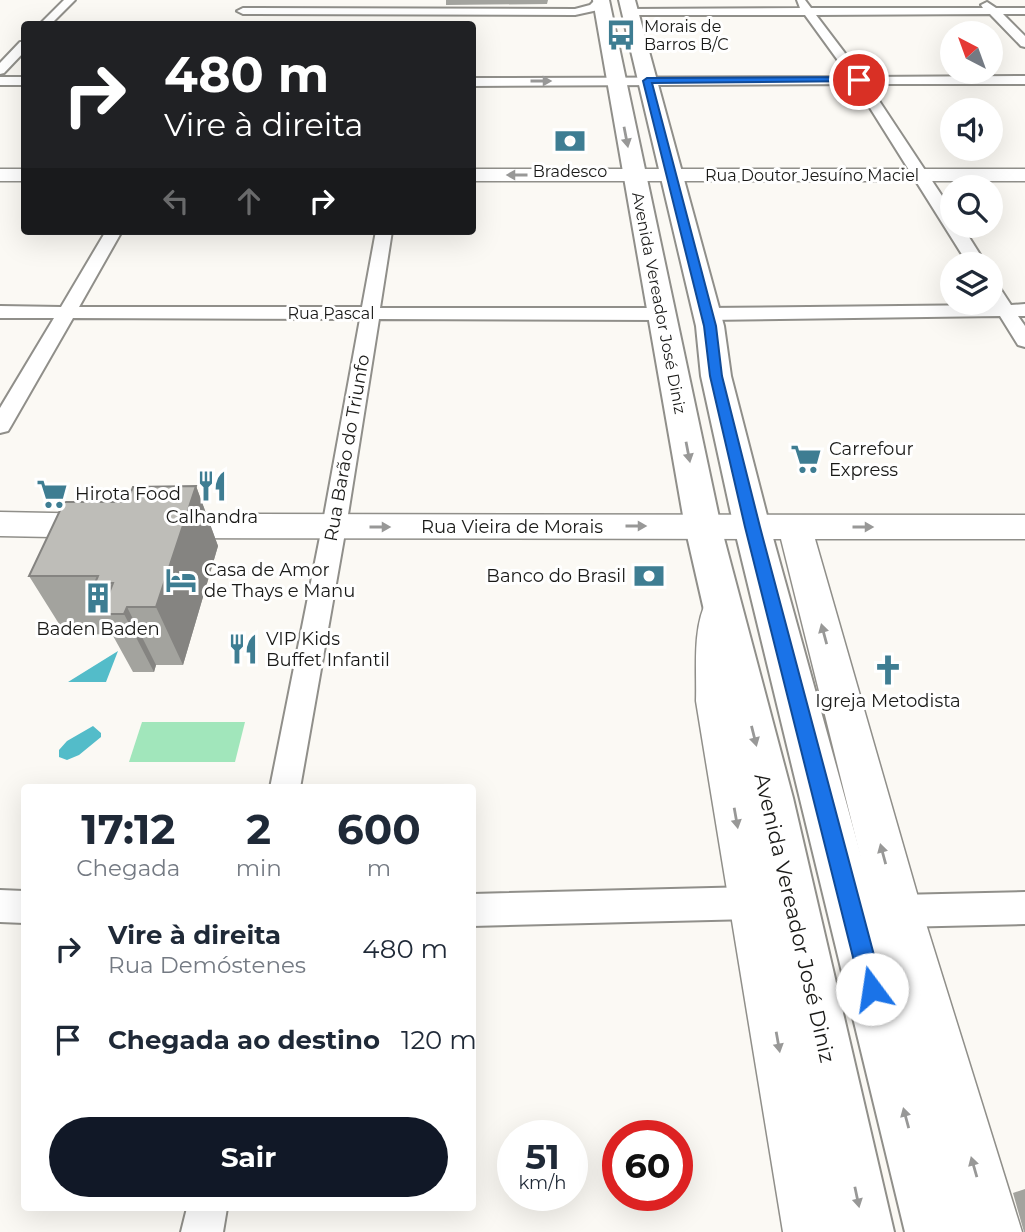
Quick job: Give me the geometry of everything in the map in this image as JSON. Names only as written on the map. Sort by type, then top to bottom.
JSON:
[{"type":"main road","name":"Avenida Vereador José Diniz","points":[[601,0],[703,527],[770,798],[864,1232]]},
{"type":"main road","points":[[628,6],[707,314],[716,376],[774,528],[935,1232]]},
{"type":"street","points":[[48,21],[70,0]]},
{"type":"street","points":[[237,21],[249,0]]},
{"type":"street","points":[[243,11],[429,6],[575,12],[594,8],[601,0]]},
{"type":"street","points":[[981,0],[1025,43]]},
{"type":"street","points":[[804,5],[859,80],[940,203]]},
{"type":"street","points":[[628,6],[804,5],[1025,11]]},
{"type":"street","points":[[0,70],[21,48]]},
{"type":"street","points":[[476,82],[1025,80]]},
{"type":"street","points":[[0,81],[21,81]]},
{"type":"street","points":[[0,175],[21,175]]},
{"type":"street","name":"Rua Doutor Jesuíno Maciel","points":[[476,175],[1025,175]]},
{"type":"street","points":[[0,426],[112,235]]},
{"type":"street","name":"Rua Barão do Triunfo","points":[[286,784],[334,527],[383,235]]},
{"type":"street","points":[[707,314],[1015,310],[1025,341]]},
{"type":"street","name":"Rua Pascal","points":[[0,312],[662,314]]},
{"type":"street","name":"Rua Vieira de Morais","points":[[0,524],[1025,527]]},
{"type":"street","points":[[774,528],[898,911],[993,1232]]},
{"type":"street","name":"Avenida Vereador José Diniz","points":[[721,605],[716,643],[716,701],[813,1232]]},
{"type":"street","points":[[476,910],[752,903]]},
{"type":"street","points":[[0,906],[21,907]]},
{"type":"street","points":[[898,911],[1025,908]]},
{"type":"street","points":[[202,1232],[206,1211]]},
{"type":"green space","points":[[142,722],[245,722],[235,762],[129,762]]},
{"type":"water","points":[[118,651],[106,682],[68,682]]},
{"type":"water","points":[[93,726],[101,733],[101,737],[79,755],[67,760],[59,757],[59,750],[67,741]]},
{"type":"building","points":[[196,486],[156,607],[127,607],[124,614],[101,614],[113,583],[95,583],[98,576],[29,576],[64,502],[127,502],[133,487]]},
{"type":"place","name":"Morais de Barros B/C","points":[[621,35]]},
{"type":"place","name":"Bradesco","points":[[570,141]]},
{"type":"place","name":"Carrefour Express","points":[[806,459]]},
{"type":"place","name":"Calhandra","points":[[212,486]]},
{"type":"place","name":"Hirota Food","points":[[52,494]]},
{"type":"place","name":"Banco do Brasil","points":[[649,576]]},
{"type":"place","name":"Casa de Amor de Thays e Manu","points":[[181,580]]},
{"type":"place","name":"Baden Baden","points":[[98,598]]},
{"type":"place","name":"VIP Kids Buffet Infantil","points":[[243,649]]},
{"type":"place","name":"Igreja Metodista","points":[[888,670]]},
{"type":"route","points":[[859,80],[647,81],[710,326],[716,376],[752,527],[872,989]]}]
